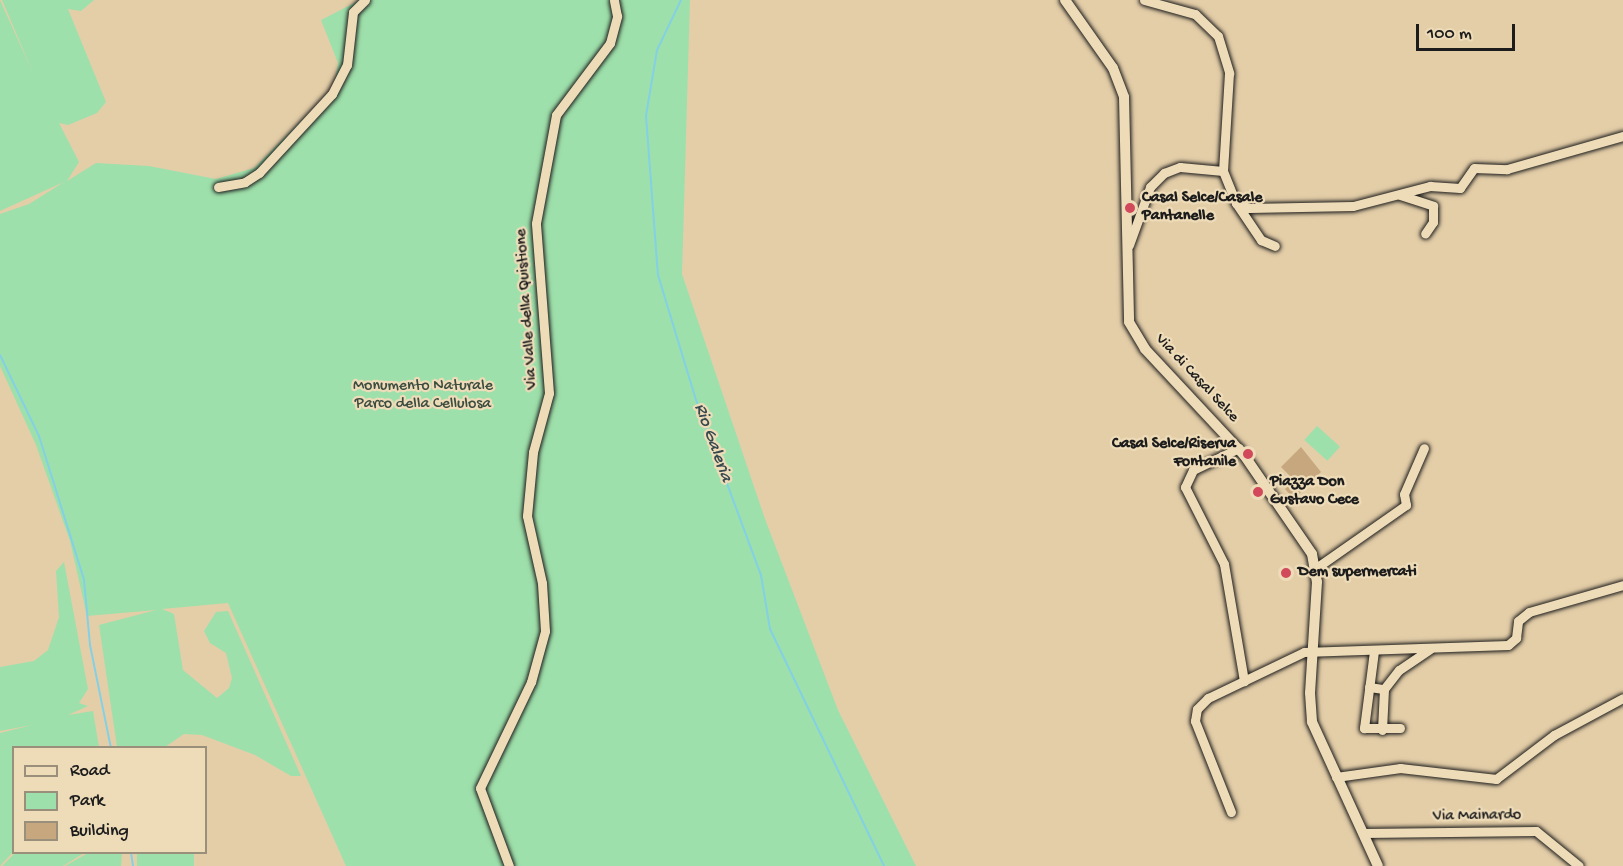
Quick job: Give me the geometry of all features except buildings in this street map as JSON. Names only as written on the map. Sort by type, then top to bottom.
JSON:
[{"type":"main road","name":"Via di Casal Selce","points":[[1065,0],[1113,68],[1124,98],[1127,310],[1138,339],[1239,448],[1307,544],[1316,568],[1311,717],[1336,777],[1378,866]]},
{"type":"street","points":[[218,187],[245,182],[259,172],[332,94],[347,65],[353,12],[365,0]]},
{"type":"street","name":"Via Valle della Quistione","points":[[508,866],[480,794],[487,770],[531,682],[545,631],[542,583],[527,516],[533,452],[549,393],[536,223],[556,115],[610,43],[616,16],[614,0]]},
{"type":"street","points":[[1144,0],[1195,14],[1218,36],[1228,73],[1223,171],[1236,203],[1261,240],[1275,246]]},
{"type":"street","points":[[1236,203],[1255,208],[1353,206],[1430,186],[1460,188],[1473,168],[1510,168],[1623,136]]},
{"type":"street","points":[[1126,256],[1147,193],[1160,175],[1188,165],[1223,171]]},
{"type":"street","points":[[1394,194],[1434,206],[1433,222],[1425,234]]},
{"type":"street","points":[[1239,448],[1196,468],[1185,485],[1224,564],[1244,681]]},
{"type":"street","points":[[1316,568],[1406,505],[1404,494],[1424,448]]},
{"type":"street","points":[[1231,812],[1194,717],[1206,700],[1312,651],[1374,651],[1508,645],[1516,638],[1518,621],[1528,613],[1623,585]]},
{"type":"street","points":[[1382,730],[1384,689],[1399,670],[1430,649]]},
{"type":"street","points":[[1374,651],[1364,728],[1382,730],[1400,728]]},
{"type":"street","points":[[1369,687],[1384,689]]},
{"type":"street","points":[[1336,777],[1400,768],[1496,779],[1554,735],[1623,698]]},
{"type":"street","name":"Via Mainardo","points":[[1363,833],[1536,831],[1580,866]]},
{"type":"green space","name":"Monumento Naturale Parco della Cellulosa","points":[[0,0],[33,73],[2,0],[94,0],[81,11],[68,9],[106,102],[97,113],[68,125],[59,123],[79,162],[67,181],[96,163],[149,166],[216,179],[254,168],[334,88],[338,63],[321,20],[360,0],[690,0],[682,274],[765,519],[838,710],[916,866],[346,866],[228,603],[162,609],[174,614],[183,670],[217,698],[229,688],[232,678],[226,653],[210,643],[204,631],[216,612],[228,611],[301,776],[291,776],[255,755],[202,735],[184,734],[166,746],[117,746],[99,625],[156,610],[87,616],[70,541],[36,445],[0,366],[0,214],[29,204],[64,182],[0,211]]},
{"type":"green space","points":[[1317,426],[1340,447],[1327,461],[1304,440]]},
{"type":"green space","points":[[64,562],[88,689],[79,703],[88,706],[68,715],[93,711],[99,746],[12,746],[12,853],[0,866],[0,733],[32,725],[0,731],[0,667],[34,661],[48,650],[59,617],[56,571]]},
{"type":"green space","points":[[14,854],[82,854],[63,866],[2,866]]},
{"type":"green space","points":[[86,854],[122,854],[121,866],[65,866]]},
{"type":"green space","points":[[137,854],[194,854],[194,866],[137,866]]},
{"type":"waterway","name":"Rio Galeria","points":[[681,0],[657,50],[646,116],[658,275],[695,397],[761,575],[770,629],[884,866]]},
{"type":"waterway","points":[[0,355],[39,436],[84,580],[90,645],[111,746]]},
{"type":"waterway","points":[[131,854],[133,866]]},
{"type":"place","name":"Casal Selce/Casale Pantanelle","points":[[1130,208]]},
{"type":"place","name":"Casal Selce/Riserva Fontanile","points":[[1248,454]]},
{"type":"place","name":"Piazza Don Gustavo Cece","points":[[1258,492]]},
{"type":"place","name":"Dem supermercati","points":[[1286,573]]}]
